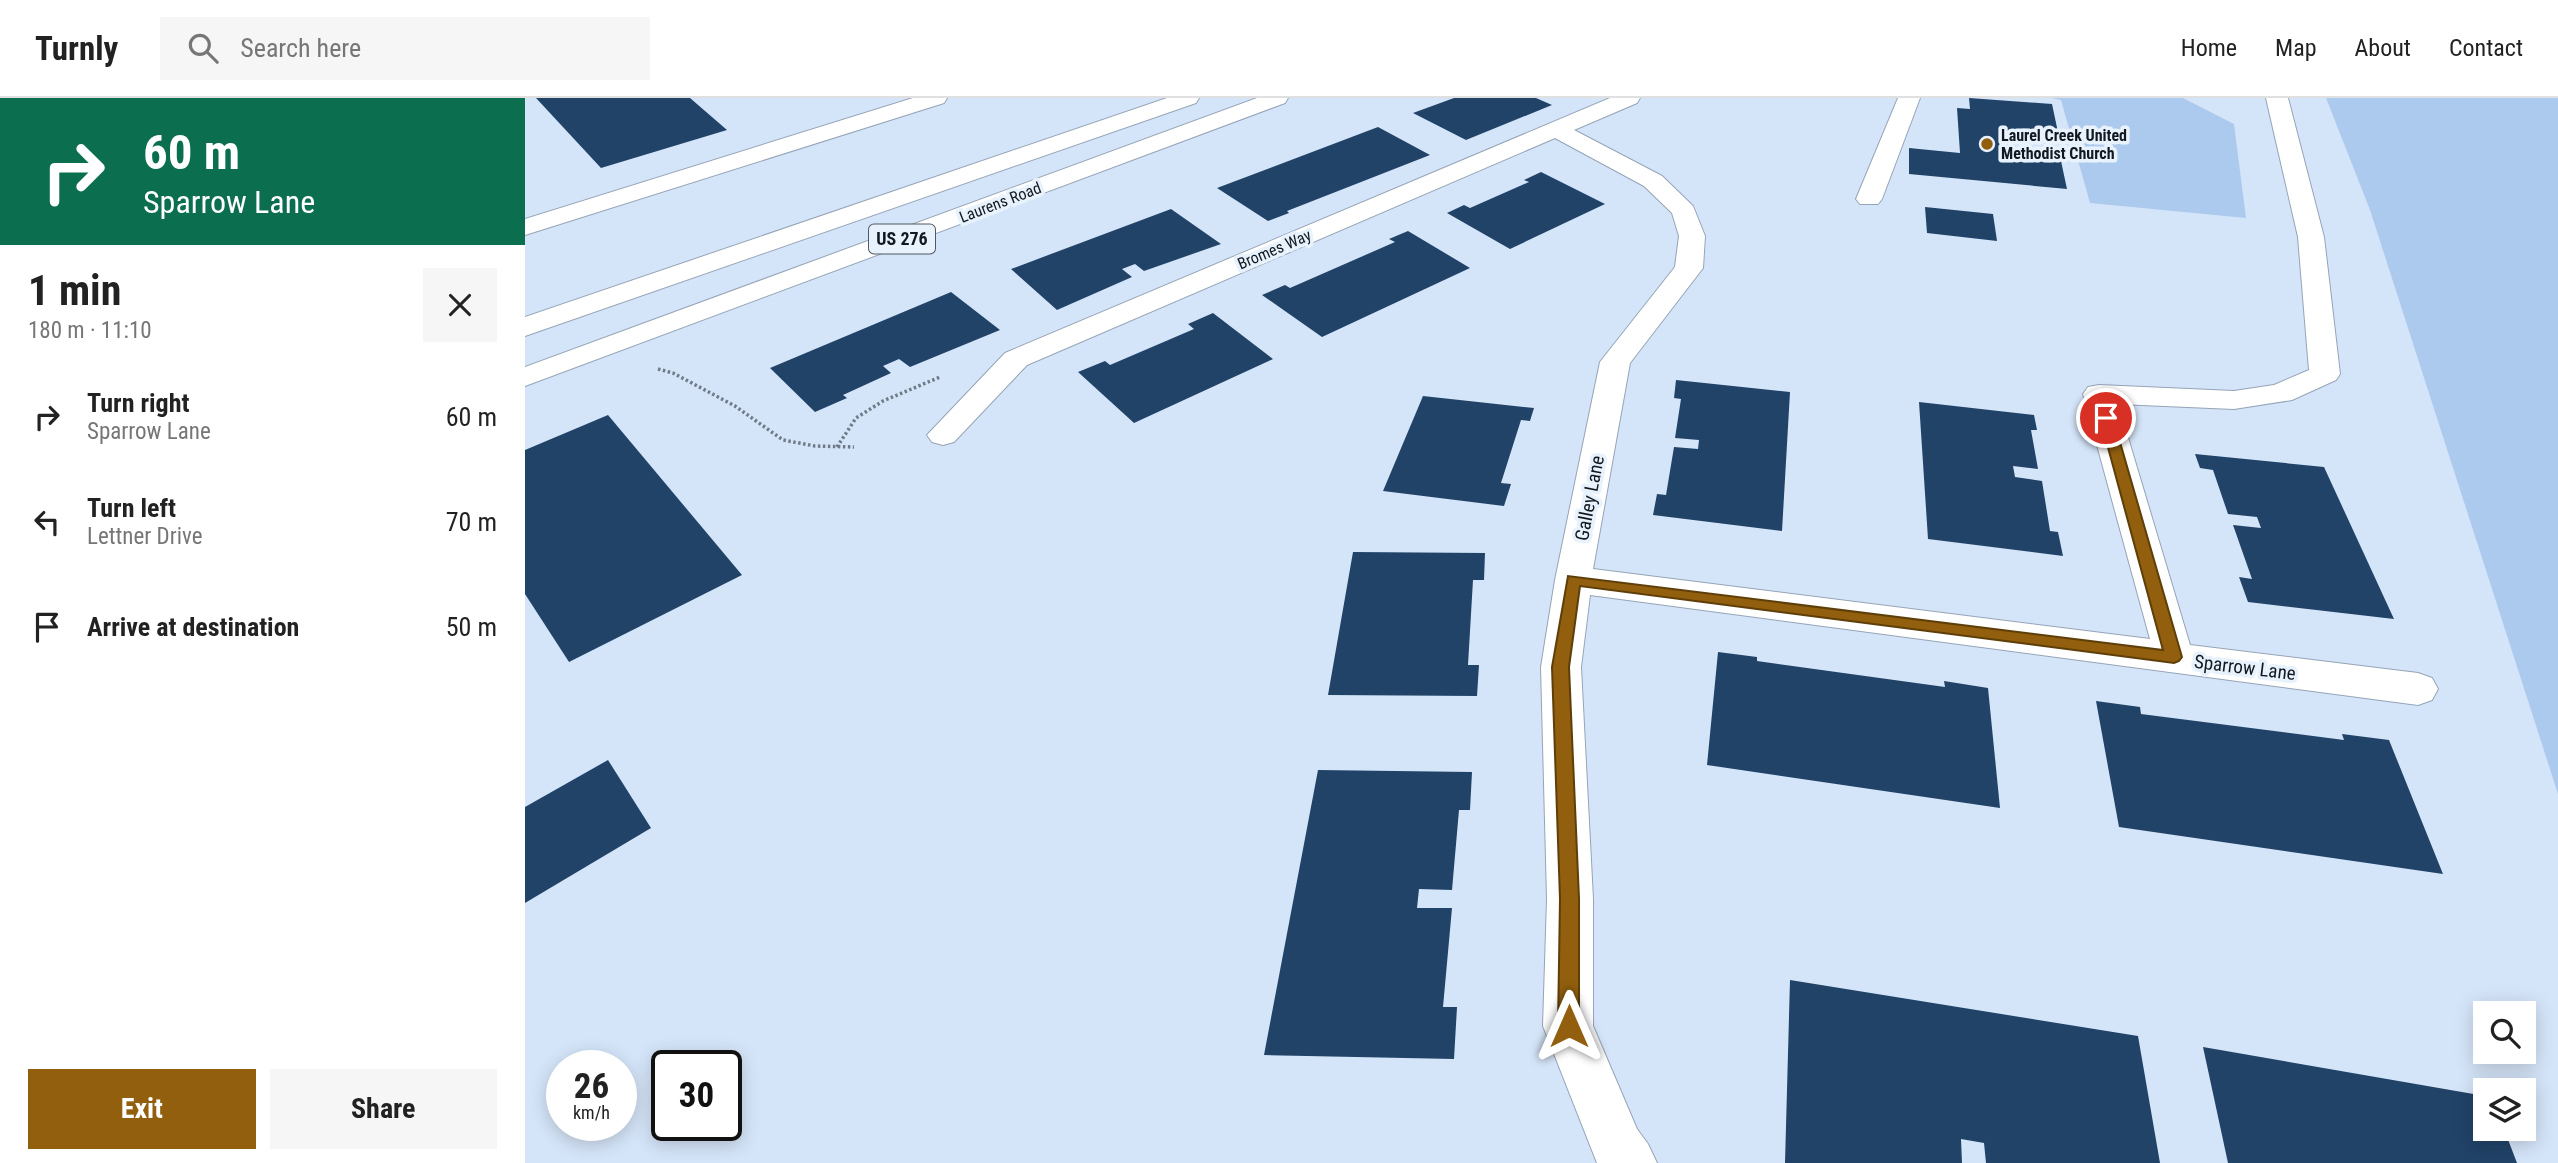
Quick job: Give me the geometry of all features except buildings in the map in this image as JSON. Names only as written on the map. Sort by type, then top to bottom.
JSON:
[{"type":"street","points":[[525,227],[936,98]]},
{"type":"street","name":"Laurens Road","points":[[525,327],[1188,98]]},
{"type":"street","name":"Laurens Road","points":[[525,376],[955,220],[1277,98]]},
{"type":"street","name":"Bromes Way","points":[[943,435],[1016,359],[1629,98]]},
{"type":"street","points":[[1868,199],[1909,98]]},
{"type":"street","points":[[2174,657],[2099,394],[2234,400],[2281,393],[2325,374],[2311,237],[2277,98]]},
{"type":"street","name":"Galley Lane","points":[[1556,129],[1653,181],[1685,211],[1692,236],[1689,268],[1615,362],[1573,580],[1560,667],[1570,899],[1569,1026],[1618,1148],[1629,1163]]},
{"type":"street","points":[[914,194],[955,220]]},
{"type":"street","name":"Sparrow Lane","points":[[1573,580],[2418,689]]},
{"type":"path","points":[[654,367],[673,373],[735,407],[783,440],[815,446],[854,447]]},
{"type":"shaded area","points":[[2051,98],[2183,98],[2234,124],[2246,218],[2090,203],[2061,100]]},
{"type":"shaded area","points":[[2326,98],[2558,98],[2558,794],[2370,210]]},
{"type":"place","name":"Laurel Creek United Methodist Church","points":[[1987,144]]},
{"type":"route","points":[[1569,1026],[1570,899],[1560,667],[1573,580],[2174,657],[2106,418]]}]
